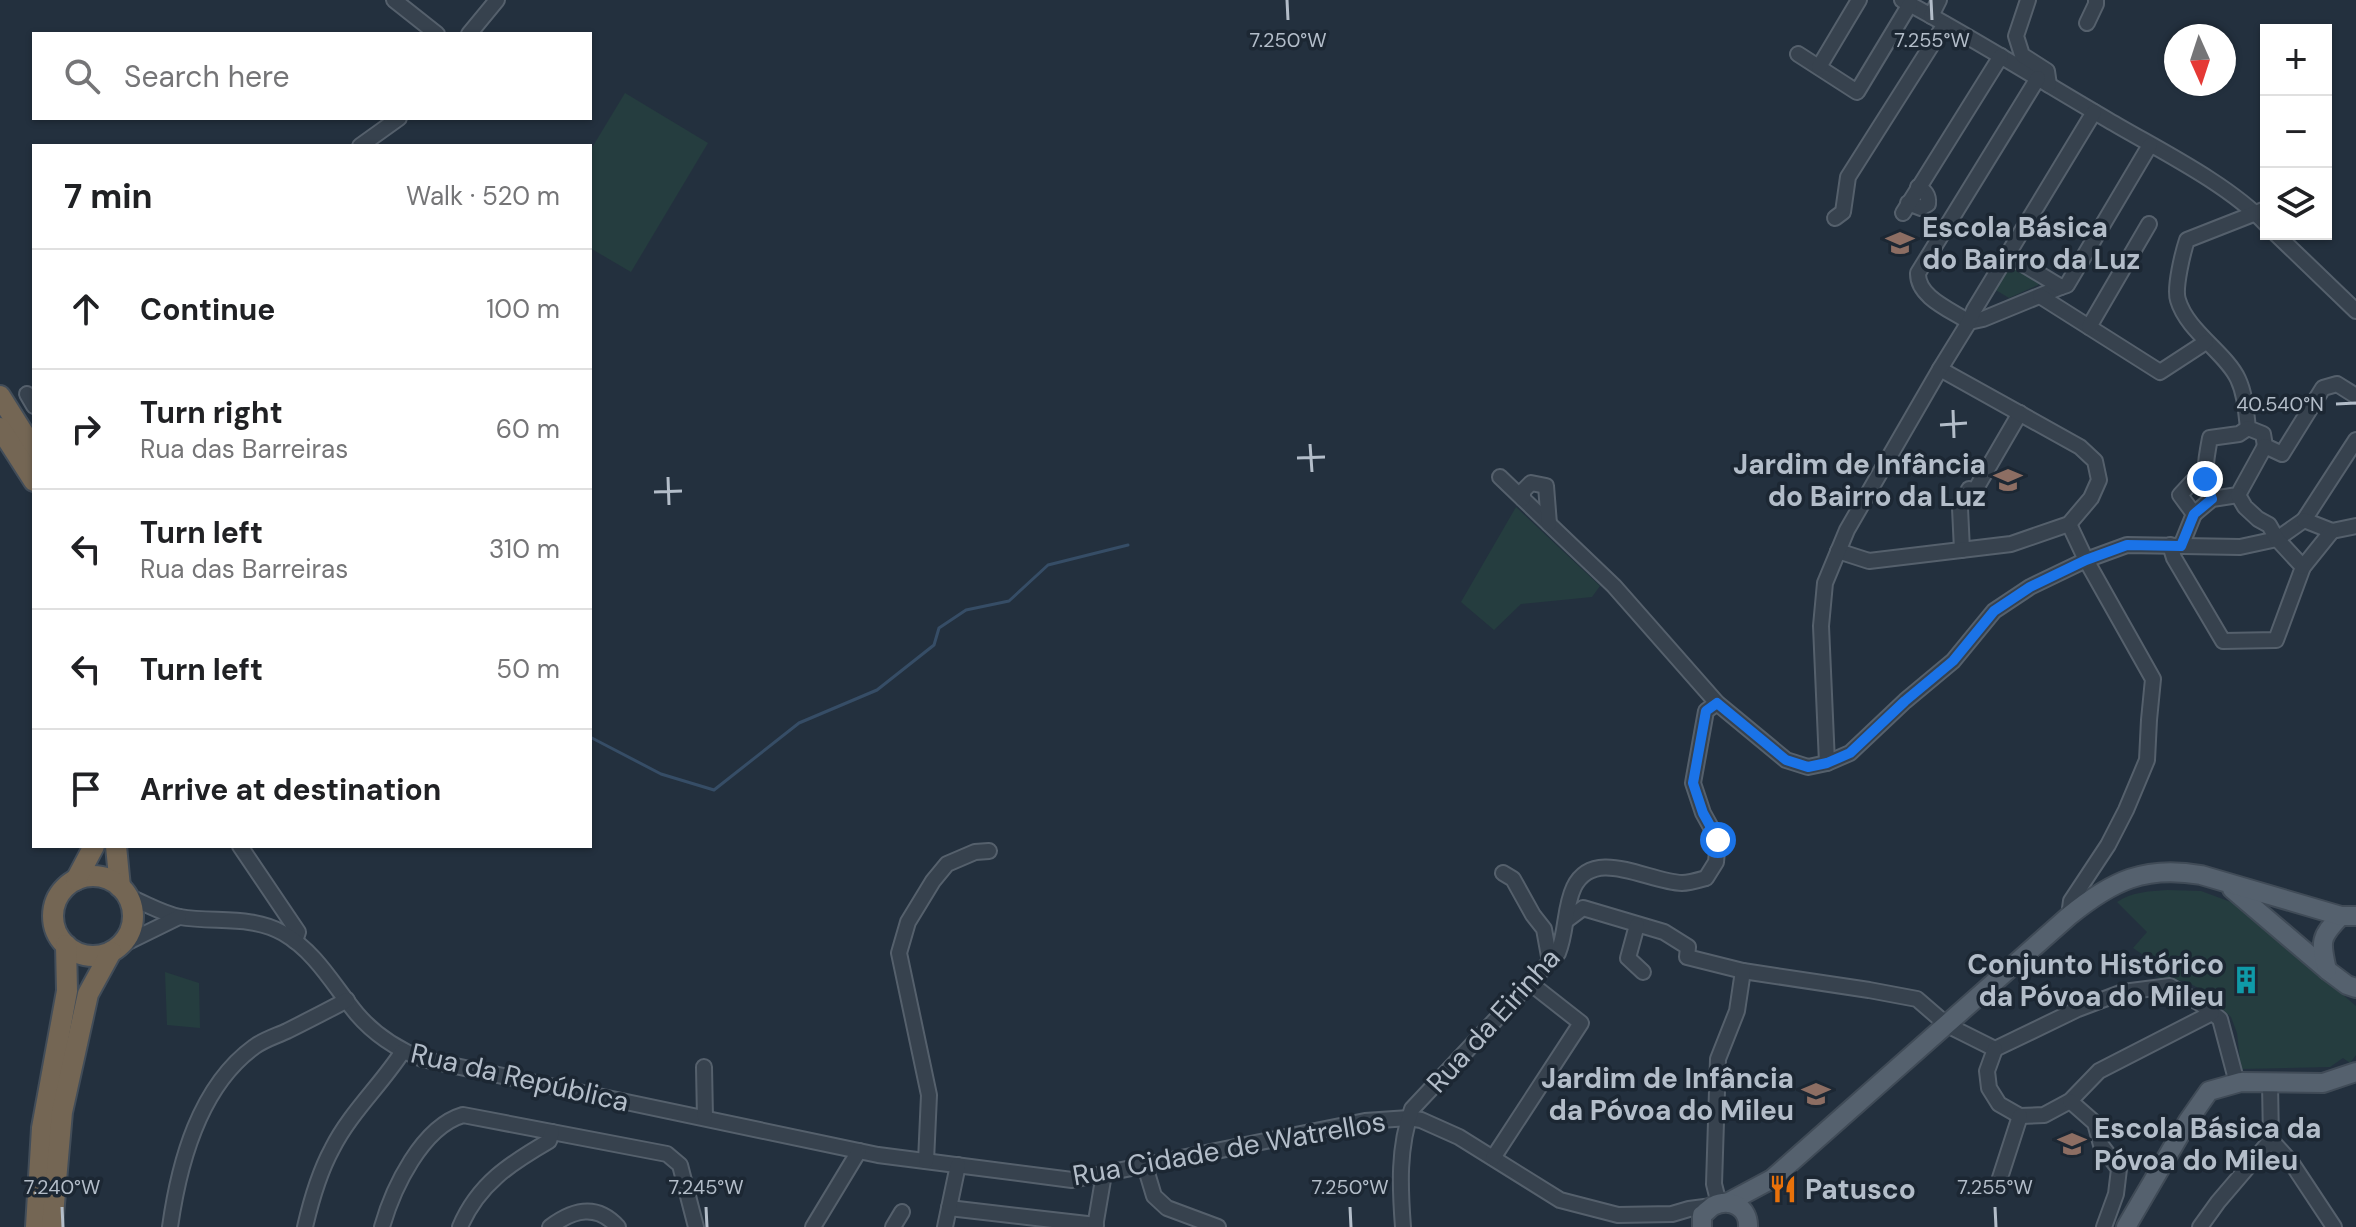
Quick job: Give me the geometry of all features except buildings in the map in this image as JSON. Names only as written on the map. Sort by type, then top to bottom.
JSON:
[{"type":"highway","points":[[0,396],[32,447]]},
{"type":"highway","points":[[0,428],[32,478]]},
{"type":"highway","points":[[93,848],[76,880],[59,895],[54,908],[54,921],[58,934],[76,952],[100,956],[117,948]]},
{"type":"highway","points":[[52,1227],[62,1112],[88,994],[129,934],[133,922],[133,909],[124,892],[116,848]]},
{"type":"highway","points":[[76,880],[99,877],[110,880],[124,892]]},
{"type":"highway","points":[[36,1227],[42,1128],[67,991],[66,945]]},
{"type":"main road","points":[[1700,1227],[1702,1215],[1772,1179],[2069,916],[2114,885],[2145,873],[2180,871],[2349,916]]},
{"type":"main road","points":[[2224,883],[2354,986]]},
{"type":"main road","points":[[2326,963],[2322,944],[2325,932],[2349,916]]},
{"type":"main road","points":[[2126,1227],[2209,1091],[2237,1083],[2323,1083],[2356,1072]]},
{"type":"main road","points":[[1748,1224],[1772,1179]]},
{"type":"main road","points":[[1720,1204],[1742,1208],[1748,1224]]},
{"type":"street","points":[[394,0],[434,32]]},
{"type":"street","points":[[471,32],[497,0]]},
{"type":"street","points":[[1819,67],[1859,0]]},
{"type":"street","points":[[1931,16],[1939,0]]},
{"type":"street","points":[[2028,0],[2016,36],[2022,55],[2047,71],[1918,273],[1923,292],[1969,322],[2067,285],[2150,145]]},
{"type":"street","points":[[2087,23],[2096,0]]},
{"type":"street","points":[[1798,54],[1857,92],[1906,2],[2260,213]]},
{"type":"street","points":[[1835,218],[1843,212],[1848,177],[1945,24]]},
{"type":"street","points":[[1906,208],[2001,56]]},
{"type":"street","points":[[1827,763],[1821,626],[1825,583],[1838,551],[1847,530],[1940,369],[2094,112]]},
{"type":"street","points":[[363,144],[396,120]]},
{"type":"street","points":[[2248,428],[2245,403],[2237,378],[2206,342],[2177,299],[2181,259],[2187,240],[2260,216]]},
{"type":"street","points":[[2089,327],[2149,224]]},
{"type":"street","points":[[2282,240],[2356,311]]},
{"type":"street","points":[[2008,255],[2061,287]]},
{"type":"street","points":[[2040,296],[2160,372],[2206,342]]},
{"type":"street","points":[[1838,551],[1869,561],[2011,544],[2069,524],[2091,498],[2099,480],[2095,461],[2080,447],[1940,369]]},
{"type":"street","points":[[2265,446],[2282,454],[2323,388],[2337,384],[2356,396]]},
{"type":"street","points":[[1962,550],[1960,508],[1969,489],[1974,492],[2020,413]]},
{"type":"street","points":[[2248,428],[2263,434],[2265,446],[2246,485],[2238,495],[2212,499],[2194,514],[2175,545],[2174,558],[2223,641],[2276,640],[2303,567],[2332,531]]},
{"type":"street","points":[[2212,499],[2205,479],[2210,438],[2239,434],[2248,428]]},
{"type":"street","points":[[1500,477],[1614,586],[1717,703],[1786,760],[1808,767],[1850,753],[1953,661],[1994,611],[2030,587],[2086,560],[2127,545],[2240,547],[2277,539],[2304,520],[2356,440]]},
{"type":"street","points":[[2194,514],[2180,495],[2192,482],[2205,479]]},
{"type":"street","points":[[1523,499],[1523,491],[1531,483],[1546,486],[1549,524]]},
{"type":"street","points":[[2238,495],[2252,513],[2269,525],[2277,539],[2303,567]]},
{"type":"street","points":[[2304,520],[2332,531],[2356,526]]},
{"type":"street","points":[[2069,524],[2153,679],[2147,760],[2108,845],[2071,901],[2069,916]]},
{"type":"street","name":"Rua da Eirinha","points":[[1403,1227],[1403,1140],[1423,1111],[1419,1103],[1558,953],[1565,937],[1569,902],[1576,883],[1588,870],[1602,866],[1683,883],[1706,878],[1716,862],[1718,840],[1703,813],[1693,783],[1706,711],[1717,703]]},
{"type":"street","points":[[241,848],[298,932],[295,941]]},
{"type":"street","points":[[926,1161],[929,1095],[899,953],[908,922],[947,864],[975,852],[989,851]]},
{"type":"street","points":[[1503,873],[1513,879],[1544,929],[1550,962]]},
{"type":"street","points":[[124,892],[179,917]]},
{"type":"street","points":[[2349,916],[2356,902]]},
{"type":"street","points":[[1567,920],[1583,908],[1664,932],[1688,947],[1687,957],[1743,971],[1917,999],[1947,1025],[1995,1049]]},
{"type":"street","points":[[117,948],[179,917]]},
{"type":"street","name":"Rua da República","points":[[179,917],[257,923],[282,933],[318,963],[378,1035],[422,1059],[859,1151]]},
{"type":"street","points":[[1637,925],[1628,958],[1643,972]]},
{"type":"street","points":[[1720,1204],[1714,1184],[1718,1059],[1737,1011],[1743,971]]},
{"type":"street","points":[[1493,1158],[1581,1023],[1530,983]]},
{"type":"street","points":[[2212,1013],[2099,1071],[2070,1101],[2044,1115],[2020,1116],[1999,1104],[1989,1088],[1987,1071],[1995,1049],[2078,1009],[2123,992],[2170,986],[2201,1004],[2220,1019],[2237,1083]]},
{"type":"street","points":[[170,1227],[188,1151],[200,1117],[222,1077],[256,1045],[347,1000]]},
{"type":"street","points":[[305,1227],[311,1202],[332,1149],[403,1051]]},
{"type":"street","points":[[704,1067],[705,1118]]},
{"type":"street","points":[[2270,1083],[2271,1140],[2291,1162],[2333,1226]]},
{"type":"street","points":[[2070,1101],[2095,1123],[2101,1145],[2119,1169],[2116,1194],[2104,1227]]},
{"type":"street","points":[[382,1227],[389,1203],[430,1135],[447,1120],[463,1115],[667,1154],[680,1165],[696,1227]]},
{"type":"street","points":[[1998,1184],[2020,1116]]},
{"type":"street","name":"Rua Cidade de Watrellos","points":[[859,1151],[1072,1180],[1365,1121],[1415,1119],[1459,1137],[1560,1200],[1618,1215],[1672,1214],[1720,1204]]},
{"type":"street","points":[[460,1227],[475,1200],[498,1173],[549,1141],[552,1132]]},
{"type":"street","points":[[2200,1227],[2271,1140]]},
{"type":"street","points":[[813,1227],[859,1151]]},
{"type":"street","points":[[945,1227],[958,1165]]},
{"type":"street","points":[[1145,1166],[1154,1196],[1167,1208],[1218,1227]]},
{"type":"street","points":[[949,1208],[1096,1226],[1104,1174]]},
{"type":"street","points":[[550,1227],[563,1217],[584,1211],[605,1214],[618,1227]]},
{"type":"street","points":[[893,1227],[902,1212]]},
{"type":"street","name":"Rua Cidade de Watrellos","points":[[1672,1214],[1700,1227]]},
{"type":"green space","points":[[625,93],[708,143],[631,272],[592,249],[592,148]]},
{"type":"green space","points":[[2011,262],[2040,282],[2009,298],[1994,289]]},
{"type":"green space","points":[[1516,507],[1600,586],[1592,597],[1521,604],[1494,630],[1461,602]]},
{"type":"green space","points":[[2167,890],[2201,891],[2239,905],[2356,1006],[2356,1055],[2350,1063],[2343,1058],[2330,1067],[2241,1069],[2237,1033],[2231,1017],[2202,990],[2185,981],[2161,979],[2143,967],[2149,959],[2133,948],[2147,932],[2117,902],[2135,894]]},
{"type":"green space","points":[[165,972],[199,983],[200,1028],[167,1025]]},
{"type":"waterway","points":[[592,738],[661,774],[714,790],[799,723],[877,690],[934,645],[939,628],[966,610],[1009,601],[1048,565],[1128,545]]},
{"type":"place","name":"Escola Básica do Bairro da Luz","points":[[1900,243]]},
{"type":"place","name":"Jardim de Infância do Bairro da Luz","points":[[2008,480]]},
{"type":"place","name":"Conjunto Histórico da Póvoa do Mileu","points":[[2246,980]]},
{"type":"place","name":"Jardim de Infância da Póvoa do Mileu","points":[[1816,1094]]},
{"type":"place","name":"Escola Básica da Póvoa do Mileu","points":[[2072,1144]]},
{"type":"place","name":"Patusco","points":[[1783,1189]]},
{"type":"route","points":[[1718,840],[1703,813],[1693,783],[1706,711],[1717,703],[1786,760],[1808,767],[1850,753],[1953,661],[1994,611],[2030,587],[2086,560],[2127,545],[2181,546],[2194,514],[2212,499],[2205,479]]}]
